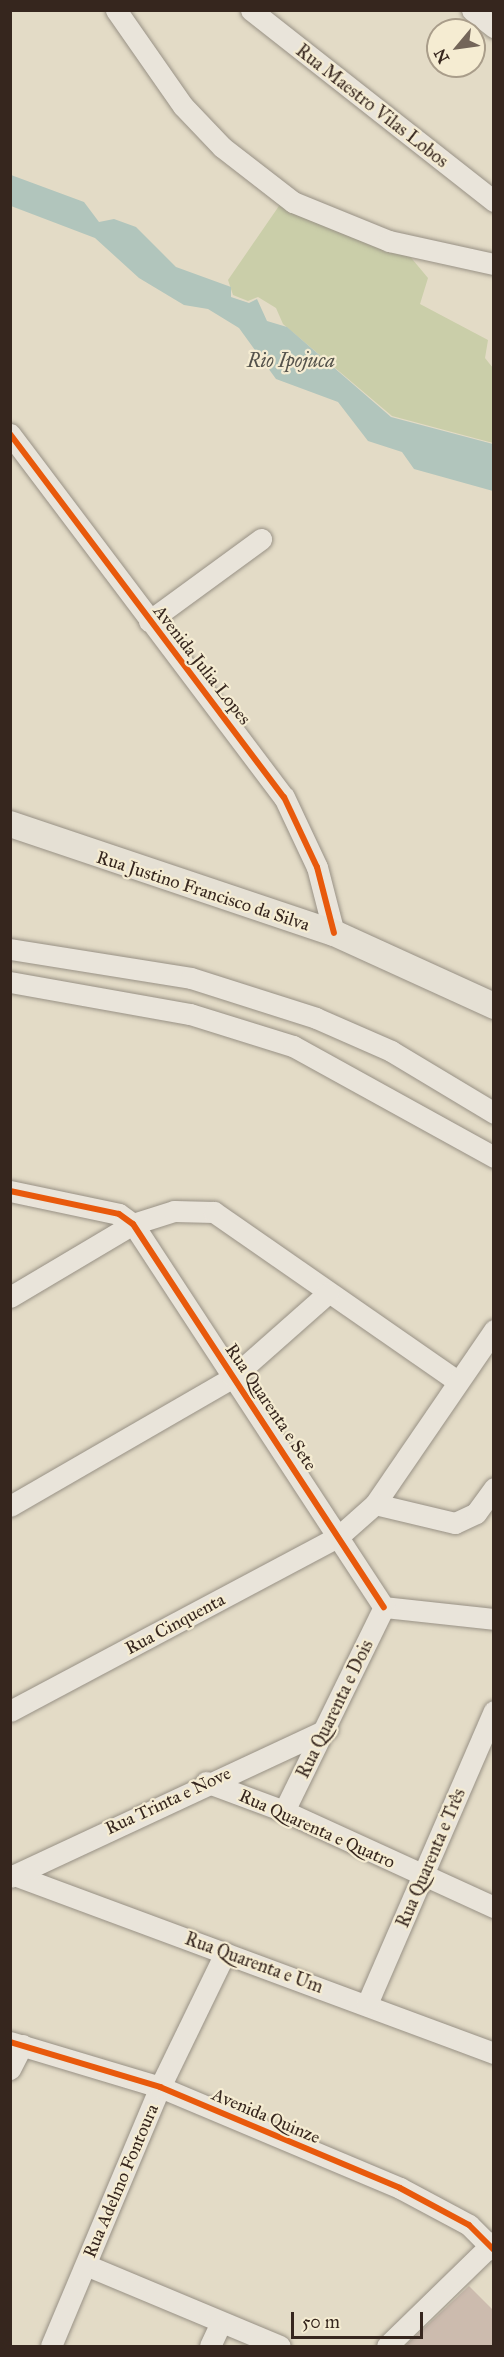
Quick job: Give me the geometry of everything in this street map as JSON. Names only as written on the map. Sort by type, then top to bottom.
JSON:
[{"type":"main road","name":"Rua Justino Francisco da Silva","points":[[10,824],[334,933],[494,1006]]},
{"type":"street","name":"Rua Maestro Vilas Lobos","points":[[250,10],[494,201]]},
{"type":"street","points":[[471,10],[494,27]]},
{"type":"street","points":[[127,16],[183,106],[222,147],[293,202],[388,241],[494,264]]},
{"type":"street","name":"Avenida Julia Lopes","points":[[10,434],[284,797],[317,867],[334,933]]},
{"type":"street","points":[[149,621],[261,539]]},
{"type":"street","points":[[10,949],[191,978],[316,1018],[391,1051],[494,1113]]},
{"type":"street","points":[[10,982],[190,1014],[293,1046],[494,1157]]},
{"type":"street","points":[[10,1191],[119,1214],[133,1224]]},
{"type":"street","points":[[10,1297],[133,1224],[174,1211],[214,1212],[457,1381]]},
{"type":"street","name":"Rua Quarenta e Sete","points":[[133,1224],[384,1607]]},
{"type":"street","points":[[10,1506],[233,1377],[328,1293]]},
{"type":"street","name":"Rua Cinquenta","points":[[10,1711],[339,1536],[375,1504],[494,1330]]},
{"type":"street","points":[[375,1504],[455,1523],[476,1513],[494,1488]]},
{"type":"street","points":[[384,1607],[494,1619]]},
{"type":"street","name":"Rua Quarenta e Dois","points":[[284,1811],[327,1729],[384,1607]]},
{"type":"street","name":"Rua Quarenta e Três","points":[[367,2004],[494,1711]]},
{"type":"street","name":"Rua Trinta e Nove","points":[[12,1876],[206,1782],[327,1729]]},
{"type":"street","name":"Rua Quarenta e Quatro","points":[[206,1782],[284,1811],[424,1877],[494,1907]]},
{"type":"street","name":"Rua Quarenta e Um","points":[[12,1876],[367,2004],[494,2053]]},
{"type":"street","name":"Rua Adelmo Fontoura","points":[[51,2346],[160,2087],[225,1953]]},
{"type":"street","points":[[10,2069],[16,2043]]},
{"type":"street","name":"Avenida Quinze","points":[[16,2043],[160,2087],[400,2188],[469,2225],[492,2246]]},
{"type":"street","points":[[387,2346],[492,2246]]},
{"type":"street","points":[[86,2265],[280,2346]]},
{"type":"street","points":[[210,2346],[221,2322]]},
{"type":"green space","points":[[281,203],[408,254],[428,278],[420,304],[488,340],[485,358],[493,368],[493,443],[392,416],[283,324],[276,308],[258,297],[248,301],[233,295],[228,280]]},
{"type":"water","name":"Rio Ipojuca","points":[[11,175],[84,202],[99,222],[114,219],[136,227],[176,267],[231,287],[231,297],[249,303],[257,299],[267,321],[287,327],[391,417],[493,444],[493,491],[414,469],[402,452],[368,441],[338,402],[276,379],[239,328],[208,309],[184,305],[139,278],[95,238],[11,206]]},
{"type":"building","points":[[469,2286],[494,2311],[494,2346],[405,2346]]},
{"type":"cycle path","points":[[10,434],[284,797],[317,867],[334,933]]},
{"type":"cycle path","points":[[10,1191],[119,1214],[133,1224],[384,1607]]},
{"type":"cycle path","points":[[10,2042],[160,2087],[400,2188],[469,2225],[494,2250]]}]
